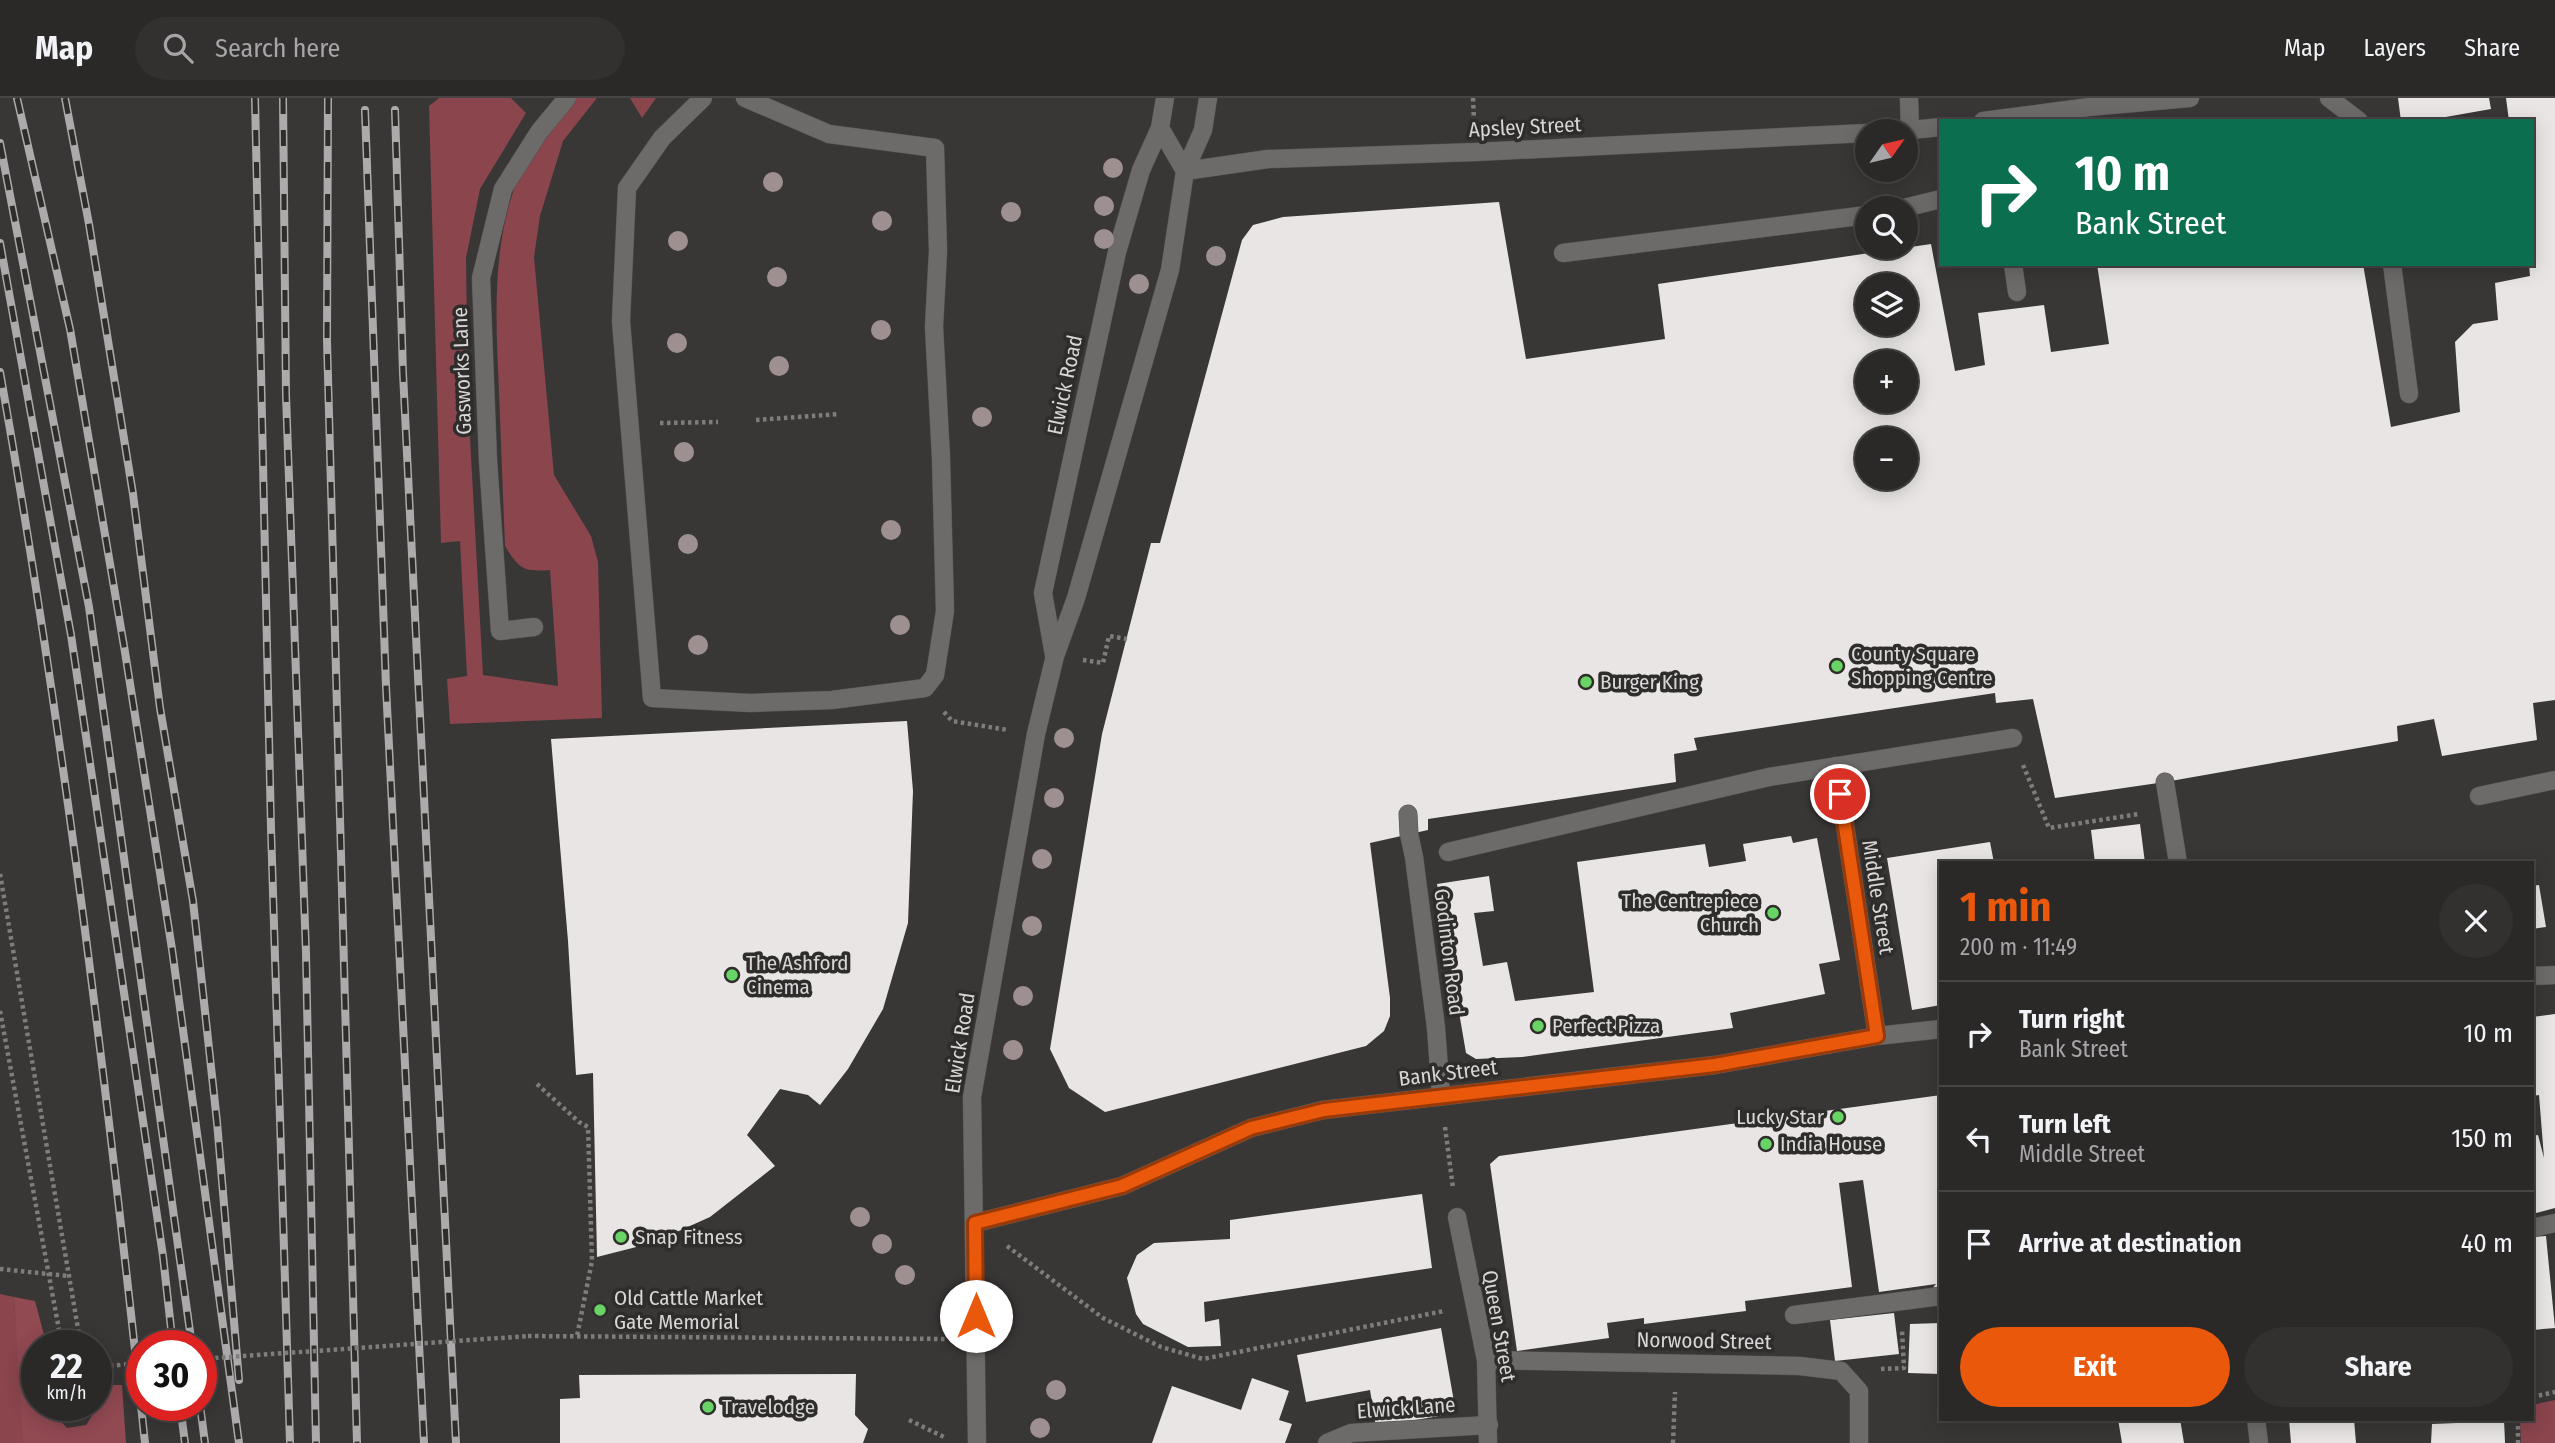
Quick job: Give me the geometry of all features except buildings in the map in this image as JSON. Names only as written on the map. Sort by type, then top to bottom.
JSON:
[{"type":"street","name":"Gasworks Lane","points":[[534,627],[500,631],[488,461],[481,278],[503,189],[539,132],[567,98]]},
{"type":"street","points":[[703,98],[662,138],[627,188],[621,321],[652,698],[750,703],[832,700],[925,688],[935,675],[945,611],[934,327],[938,251],[936,148],[829,134],[745,98]]},
{"type":"street","name":"Elwick Road","points":[[1055,656],[1043,593],[1117,252],[1141,170],[1160,128],[1165,98]]},
{"type":"street","name":"Elwick Road","points":[[977,1443],[972,1097],[1036,734],[1055,656],[1076,598],[1170,270],[1185,171],[1203,130],[1208,98]]},
{"type":"street","points":[[1907,119],[1909,98]]},
{"type":"street","points":[[2010,119],[2036,117],[2088,103],[2190,98]]},
{"type":"street","points":[[2329,98],[2356,119]]},
{"type":"street","points":[[1918,130],[1939,127]]},
{"type":"street","points":[[1160,128],[1185,171]]},
{"type":"street","name":"Apsley Street","points":[[1185,171],[1268,159],[1855,134]]},
{"type":"street","points":[[1918,205],[1939,199]]},
{"type":"street","points":[[1563,253],[1855,216]]},
{"type":"street","points":[[2013,266],[2017,292]]},
{"type":"street","points":[[2392,266],[2409,394]]},
{"type":"street","points":[[1448,852],[1769,777],[2013,738]]},
{"type":"street","name":"Middle Street","points":[[1836,766],[1877,1036]]},
{"type":"street","points":[[2479,796],[2555,780]]},
{"type":"street","points":[[2165,782],[2178,861]]},
{"type":"street","name":"Godinton Road","points":[[1408,814],[1436,1028],[1441,1096]]},
{"type":"street","points":[[2534,976],[2555,975]]},
{"type":"street","name":"Bank Street","points":[[975,1223],[1122,1186],[1251,1128],[1324,1110],[1715,1065],[1877,1036],[1939,1029]]},
{"type":"street","name":"Queen Street","points":[[1457,1217],[1486,1360],[1489,1434]]},
{"type":"street","points":[[2534,1228],[2555,1223]]},
{"type":"street","points":[[1794,1315],[1939,1296]]},
{"type":"street","name":"Norwood Street","points":[[1486,1360],[1800,1366],[1841,1371]]},
{"type":"street","points":[[1841,1371],[1859,1391],[1858,1443]]},
{"type":"street","points":[[2256,1421],[2259,1443]]},
{"type":"street","name":"Elwick Lane","points":[[1327,1443],[1351,1433],[1489,1434]]},
{"type":"path","points":[[756,419],[838,414]]},
{"type":"path","points":[[628,424],[718,422]]},
{"type":"path","points":[[1055,656],[1103,663],[1109,636],[1127,639]]},
{"type":"path","points":[[952,721],[978,726]]},
{"type":"path","points":[[2013,738],[2049,828],[2170,809]]},
{"type":"path","points":[[0,874],[78,1330]]},
{"type":"path","points":[[0,1011],[59,1330]]},
{"type":"path","points":[[537,1084],[588,1127],[593,1261],[577,1336]]},
{"type":"path","points":[[1441,1096],[1457,1217]]},
{"type":"path","points":[[975,1223],[1103,1318],[1161,1347],[1203,1359],[1473,1305]]},
{"type":"path","points":[[0,1269],[68,1276]]},
{"type":"path","points":[[1841,1371],[1904,1367],[1900,1301]]},
{"type":"path","points":[[217,1358],[528,1336],[976,1340]]},
{"type":"path","points":[[1673,1443],[1675,1382]]},
{"type":"path","points":[[2534,1397],[2555,1392]]},
{"type":"path","points":[[909,1420],[955,1443]]},
{"type":"path","points":[[2518,1421],[2518,1443]]},
{"type":"shaded area","points":[[439,98],[511,98],[526,113],[480,189],[466,258],[468,401],[483,675],[558,686],[550,570],[523,567],[514,560],[505,546],[497,285],[509,207],[527,158],[574,98],[597,98],[563,141],[540,216],[534,257],[554,475],[591,536],[598,562],[602,718],[450,724],[447,679],[467,676],[460,541],[441,543],[429,106]]},
{"type":"shaded area","points":[[630,98],[656,98],[642,118]]},
{"type":"shaded area","points":[[0,1294],[14,1297],[21,1421],[23,1421],[25,1443],[0,1443]]},
{"type":"shaded area","points":[[14,1297],[35,1301],[43,1330],[21,1330],[21,1411]]},
{"type":"shaded area","points":[[112,1385],[122,1385],[126,1443],[23,1443],[22,1421],[60,1421],[67,1428],[86,1425],[89,1421],[112,1421]]},
{"type":"shaded area","points":[[2555,1400],[2555,1443],[2521,1443],[2520,1421],[2534,1421],[2534,1405]]},
{"type":"railway","points":[[17,98],[70,329],[125,652],[172,949],[239,1443]]},
{"type":"railway","points":[[65,98],[89,224],[133,494],[160,708],[193,901],[217,1122],[239,1380]]},
{"type":"railway","points":[[255,98],[271,828],[290,1443]]},
{"type":"railway","points":[[283,98],[286,395],[306,953],[316,1443]]},
{"type":"railway","points":[[328,98],[327,340],[357,1443]]},
{"type":"railway","points":[[365,110],[386,686],[424,1443]]},
{"type":"railway","points":[[395,110],[403,373],[456,1443]]},
{"type":"railway","points":[[0,143],[89,607],[190,1330]]},
{"type":"railway","points":[[0,243],[71,635],[163,1256],[171,1330]]},
{"type":"railway","points":[[0,372],[64,772],[115,1175],[145,1443]]},
{"type":"railway","points":[[182,1421],[185,1443]]},
{"type":"railway","points":[[202,1421],[205,1443]]},
{"type":"place","name":"County Square Shopping Centre","points":[[1837,666]]},
{"type":"place","name":"Burger King","points":[[1586,682]]},
{"type":"place","name":"The Centrepiece Church","points":[[1773,913]]},
{"type":"place","name":"The Ashford Cinema","points":[[732,975]]},
{"type":"place","name":"Perfect Pizza","points":[[1538,1026]]},
{"type":"place","name":"Lucky Star","points":[[1838,1117]]},
{"type":"place","name":"India House","points":[[1766,1144]]},
{"type":"place","name":"Snap Fitness","points":[[621,1237]]},
{"type":"place","name":"Old Cattle Market Gate Memorial","points":[[600,1310]]},
{"type":"place","name":"Travelodge","points":[[708,1407]]},
{"type":"route","points":[[976,1316],[975,1223],[1122,1186],[1251,1128],[1324,1110],[1715,1065],[1877,1036],[1840,794]]}]
